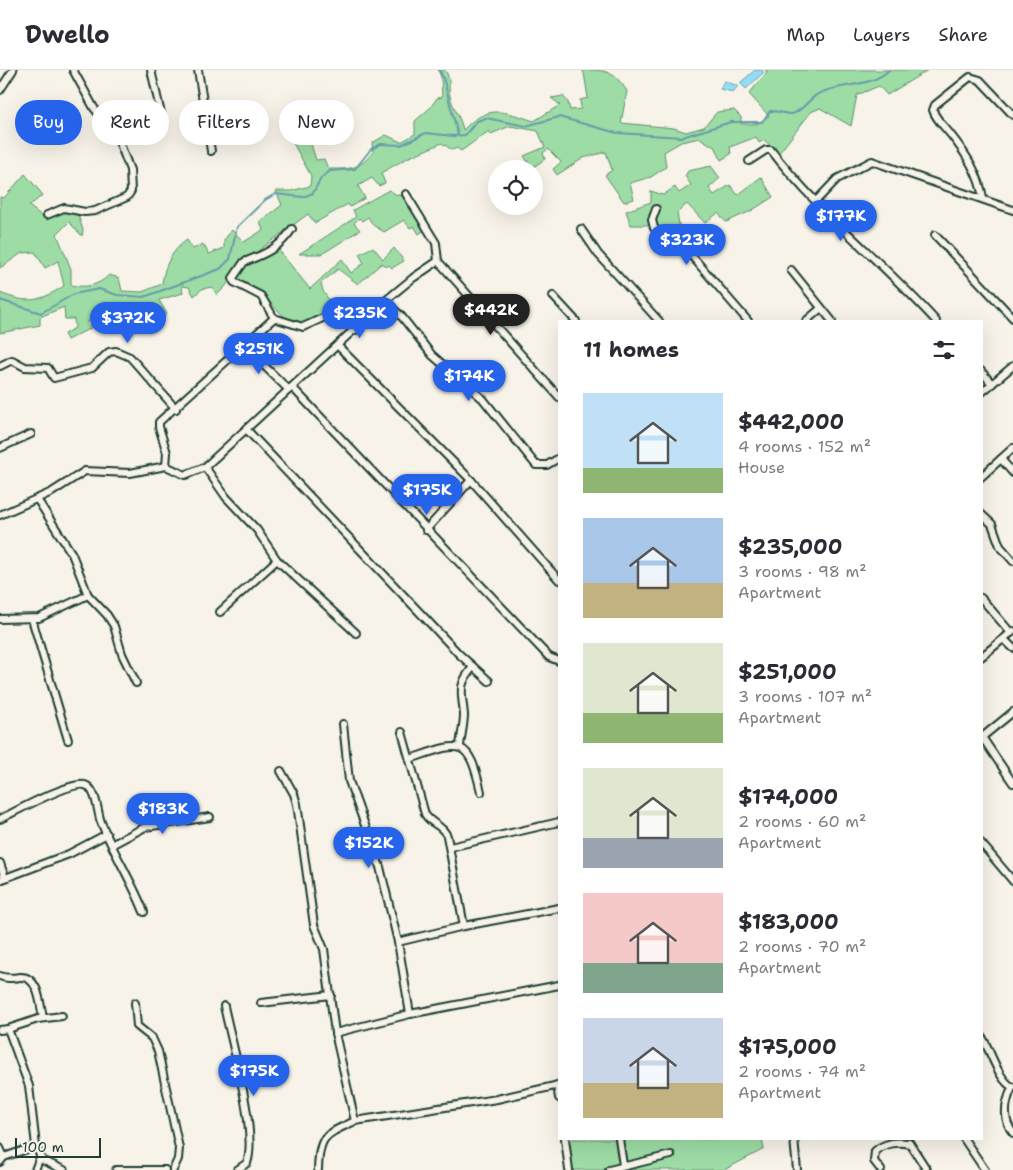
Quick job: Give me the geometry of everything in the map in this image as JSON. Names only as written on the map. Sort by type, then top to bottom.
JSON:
[{"type":"street","points":[[0,90],[13,70]]},
{"type":"street","points":[[46,215],[64,208],[84,212],[95,211],[127,196],[132,190],[130,170],[116,136],[94,108],[73,70]]},
{"type":"street","points":[[151,70],[158,100]]},
{"type":"street","points":[[198,70],[211,151]]},
{"type":"street","points":[[983,199],[979,179],[972,166],[933,110],[935,105],[970,77],[980,80],[1013,115]]},
{"type":"street","points":[[749,161],[769,150],[785,170],[867,253],[909,291],[935,320]]},
{"type":"street","points":[[816,201],[837,179],[872,161],[1013,210]]},
{"type":"street","points":[[406,194],[436,243],[438,261],[558,396]]},
{"type":"street","points":[[656,209],[652,220],[654,228],[691,255],[747,320]]},
{"type":"street","points":[[292,229],[288,236],[261,256],[244,262],[234,278],[234,283],[261,296],[274,318],[303,327],[338,311],[354,331]]},
{"type":"street","points":[[581,229],[598,254],[658,320]]},
{"type":"street","points":[[935,235],[1013,318]]},
{"type":"street","points":[[0,515],[37,499],[85,472],[130,474],[166,466],[185,475],[204,467],[247,430],[385,301],[438,261]]},
{"type":"street","points":[[791,270],[820,309],[831,320]]},
{"type":"street","points":[[553,296],[575,320]]},
{"type":"street","points":[[385,301],[402,317],[432,355],[483,400],[536,465],[547,465],[558,459]]},
{"type":"street","points":[[807,320],[820,309]]},
{"type":"street","points":[[166,466],[167,453],[158,424],[274,318]]},
{"type":"street","points":[[244,346],[290,388],[549,657],[558,661]]},
{"type":"street","points":[[338,346],[471,480],[558,579]]},
{"type":"street","points":[[0,366],[12,360],[25,367],[48,368],[54,378],[92,368],[109,352],[116,351],[130,357],[176,409]]},
{"type":"street","points":[[983,391],[1013,366]]},
{"type":"street","points":[[983,373],[992,384]]},
{"type":"street","points":[[247,430],[473,667],[489,681]]},
{"type":"street","points":[[0,448],[31,434]]},
{"type":"street","points":[[983,475],[1013,448]]},
{"type":"street","points":[[1001,459],[1013,473]]},
{"type":"street","points":[[204,467],[226,497],[257,530],[277,560],[356,633]]},
{"type":"street","points":[[426,530],[471,480]]},
{"type":"street","points":[[37,499],[66,543],[88,595],[107,615],[114,626],[122,654],[136,683]]},
{"type":"street","points":[[983,516],[992,524],[1000,546],[1013,561]]},
{"type":"street","points":[[220,612],[277,560]]},
{"type":"street","points":[[0,619],[44,616],[88,595]]},
{"type":"street","points":[[983,600],[1012,632],[983,654]]},
{"type":"street","points":[[32,618],[68,740]]},
{"type":"street","points":[[1004,638],[1013,648]]},
{"type":"street","points":[[460,746],[464,716],[460,693],[464,677],[473,667]]},
{"type":"street","points":[[983,736],[1013,712]]},
{"type":"street","points":[[343,724],[349,781],[367,836],[374,847],[398,942],[410,1014]]},
{"type":"street","points":[[402,732],[425,814],[428,820],[444,829],[450,847],[464,926]]},
{"type":"street","points":[[983,738],[1013,783]]},
{"type":"street","points":[[410,759],[447,746],[460,746],[467,750],[472,759],[481,792]]},
{"type":"street","points":[[280,771],[294,794],[297,804],[314,925],[324,949],[335,1033],[355,1120]]},
{"type":"street","points":[[0,819],[34,802],[82,785],[92,790],[98,813],[144,912]]},
{"type":"street","points":[[112,844],[145,827],[210,817]]},
{"type":"street","points":[[450,847],[558,822]]},
{"type":"street","points":[[0,863],[3,879],[69,854],[107,834]]},
{"type":"street","points":[[983,844],[1012,880]]},
{"type":"street","points":[[398,942],[464,926],[558,908]]},
{"type":"street","points":[[0,976],[6,979],[26,977],[30,979],[35,987],[43,1018]]},
{"type":"street","points":[[335,1033],[410,1014],[558,985]]},
{"type":"street","points":[[261,1003],[331,994]]},
{"type":"street","points":[[135,1003],[138,1026],[152,1038],[158,1051],[166,1095],[173,1114],[179,1148],[178,1159],[173,1170]]},
{"type":"street","points":[[224,1006],[247,1114],[250,1147],[246,1167],[237,1170]]},
{"type":"street","points":[[0,1030],[43,1018],[62,1016]]},
{"type":"street","points":[[8,1029],[29,1086],[36,1146],[40,1157],[46,1163],[64,1170]]},
{"type":"street","points":[[983,1039],[1002,1076],[1012,1088],[1005,1110],[1007,1121],[1013,1133]]},
{"type":"street","points":[[318,1170],[321,1143],[325,1138],[355,1120],[497,1098],[558,1085]]},
{"type":"street","points":[[565,1140],[569,1170]]},
{"type":"street","points":[[619,1140],[623,1165]]},
{"type":"street","points":[[794,1140],[795,1170]]},
{"type":"street","points":[[965,1140],[985,1170]]},
{"type":"street","points":[[881,1170],[874,1161],[875,1151],[884,1145],[909,1141],[927,1170]]},
{"type":"street","points":[[0,1148],[2,1160],[36,1146]]},
{"type":"street","points":[[609,1170],[623,1165],[671,1155]]},
{"type":"street","points":[[35,1170],[40,1157]]},
{"type":"street","points":[[116,1170],[165,1170]]},
{"type":"green space","points":[[438,70],[445,70],[449,80],[450,96],[463,130],[480,116],[488,113],[505,113],[534,121],[560,105],[551,98],[563,96],[568,102],[570,110],[581,109],[580,100],[588,98],[582,70],[590,70],[603,71],[613,75],[627,91],[621,123],[674,128],[686,132],[704,127],[717,112],[734,110],[741,117],[741,124],[757,124],[769,116],[749,94],[767,72],[765,70],[928,70],[887,95],[879,86],[857,95],[851,126],[820,108],[811,112],[779,153],[764,140],[759,143],[756,137],[730,147],[731,154],[721,160],[716,148],[700,138],[681,142],[664,152],[666,167],[651,177],[630,183],[634,199],[624,202],[605,175],[612,170],[606,152],[583,158],[557,175],[553,169],[561,162],[548,149],[543,153],[545,159],[543,160],[527,160],[524,156],[545,147],[538,131],[510,126],[491,134],[489,131],[461,151],[457,148],[452,150],[442,143],[407,158],[381,173],[385,183],[379,186],[372,178],[358,186],[365,198],[350,207],[348,204],[315,223],[308,214],[254,254],[242,259],[226,286],[217,295],[212,287],[202,289],[194,296],[189,287],[182,286],[183,293],[159,300],[167,314],[152,330],[144,316],[128,324],[121,313],[103,323],[98,316],[87,322],[91,328],[67,340],[64,334],[75,328],[74,319],[65,319],[64,307],[40,317],[40,325],[0,333],[0,293],[18,299],[33,300],[64,286],[58,261],[45,268],[35,252],[22,253],[0,268],[0,197],[4,198],[25,174],[43,195],[29,206],[43,217],[59,212],[77,212],[83,230],[82,236],[69,222],[57,234],[71,269],[71,285],[92,285],[101,282],[109,275],[119,278],[122,291],[142,292],[162,284],[170,259],[187,240],[193,249],[203,244],[209,254],[224,248],[224,240],[232,230],[244,242],[263,230],[260,222],[282,205],[276,191],[291,191],[310,186],[311,176],[294,145],[311,145],[316,160],[324,159],[328,169],[342,169],[354,167],[363,162],[373,152],[372,143],[386,135],[401,142],[415,134],[415,121],[430,108],[437,98],[442,97],[441,77]]},
{"type":"green space","points":[[711,166],[720,178],[709,188],[714,195],[730,185],[738,195],[761,177],[773,197],[751,211],[726,222],[718,213],[705,223],[687,204],[677,213],[682,241],[678,243],[656,225],[631,225],[626,211],[651,202],[651,191],[663,195],[675,187],[679,193],[691,185],[685,176],[688,171]]},
{"type":"green space","points":[[389,190],[397,195],[404,196],[426,229],[419,234],[414,226],[410,228],[404,220],[384,232],[373,225],[368,217],[362,221],[359,218],[354,223],[360,230],[322,254],[299,254],[356,217],[353,210]]},
{"type":"green space","points":[[373,247],[383,259],[394,248],[404,261],[392,268],[389,265],[386,267],[382,263],[358,284],[338,269],[321,283],[323,291],[334,308],[307,322],[298,323],[290,321],[255,290],[242,284],[236,278],[247,262],[277,248],[310,289],[342,259],[351,273],[364,263],[359,254]]},
{"type":"green space","points":[[569,1140],[762,1140],[764,1149],[724,1170],[573,1170]]},
{"type":"water","points":[[755,70],[764,72],[746,89],[740,83]]},
{"type":"water","points":[[724,81],[738,86],[733,92],[720,89]]},
{"type":"waterway","points":[[439,70],[443,77],[458,135]]},
{"type":"waterway","points":[[0,300],[41,313],[74,294],[99,289],[117,295],[144,297],[220,269],[230,259],[237,227],[265,200],[275,194],[303,197],[313,193],[321,178],[330,171],[355,169],[371,149],[381,144],[401,145],[426,133],[453,136],[465,135],[477,121],[486,118],[526,126],[559,117],[617,133],[682,137],[731,122],[762,122],[770,111],[787,114],[796,113],[820,93],[865,83],[889,70]]}]
